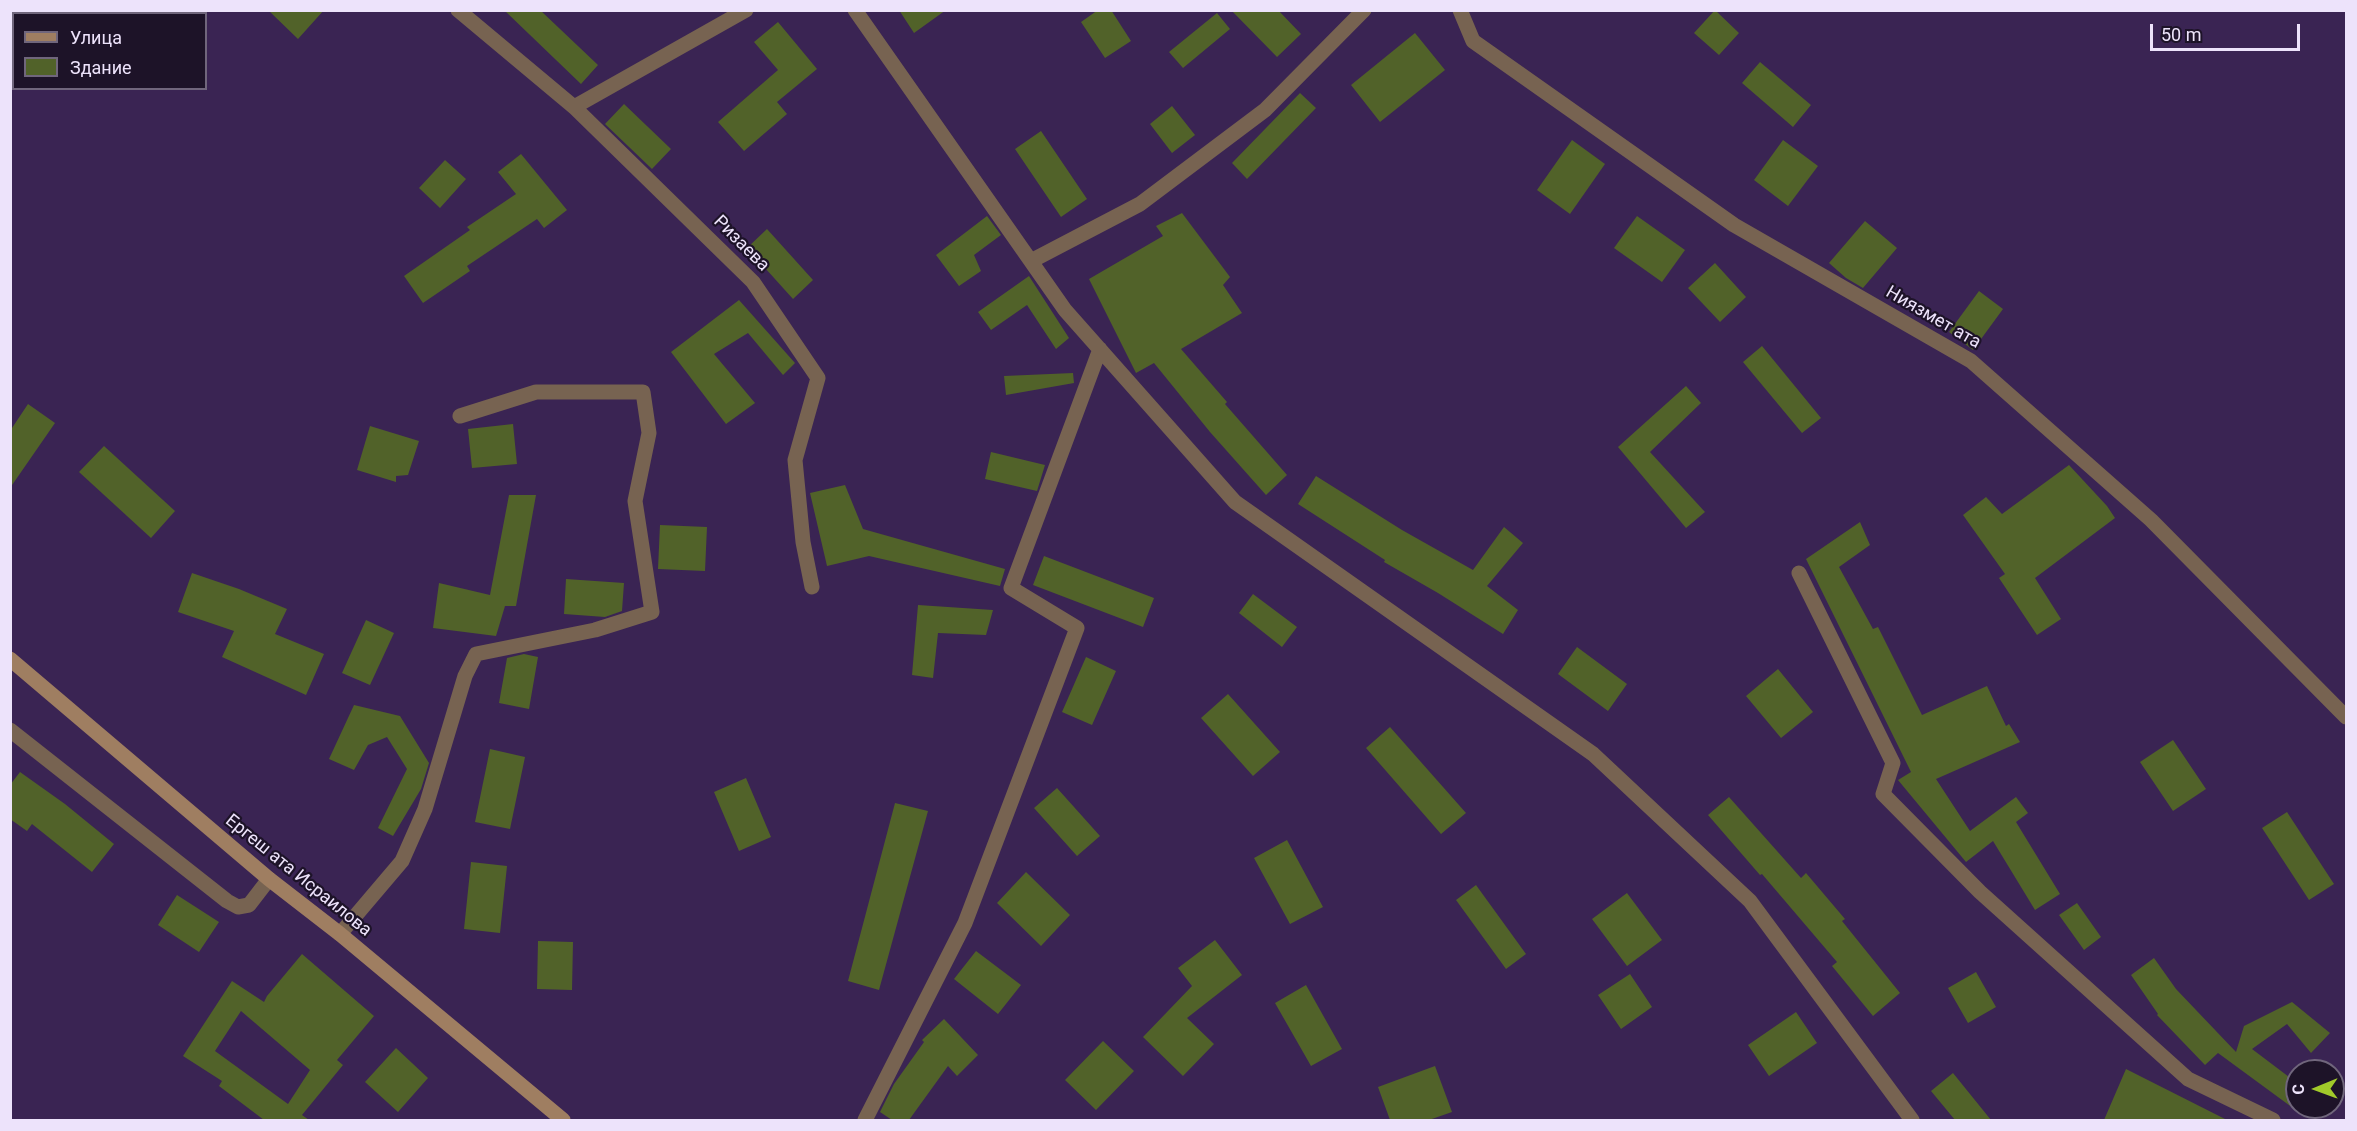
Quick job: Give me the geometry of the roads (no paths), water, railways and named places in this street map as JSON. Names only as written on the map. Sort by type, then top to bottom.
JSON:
[{"type":"main road","name":"Ергеш ата Исраилова","points":[[10,659],[269,879],[340,934],[564,1120]]},
{"type":"street","name":"Ризаева","points":[[458,10],[574,107],[753,282],[818,378],[795,460],[803,542],[812,587]]},
{"type":"street","points":[[574,107],[746,10]]},
{"type":"street","points":[[855,10],[1065,310],[1235,502],[1593,754],[1750,901],[1912,1120]]},
{"type":"street","points":[[1031,261],[1149,198],[1265,110],[1364,10]]},
{"type":"street","name":"Ниязмет ата","points":[[1460,10],[1473,41],[1734,225],[1971,362],[2151,520],[2346,717]]},
{"type":"street","points":[[865,1120],[965,923],[1077,628],[1011,588],[1100,349]]},
{"type":"street","points":[[340,934],[402,861],[425,809],[465,676],[476,654],[594,630],[652,612],[635,501],[649,433],[643,392],[536,392],[460,416]]},
{"type":"street","points":[[1798,573],[1893,763],[1883,794],[1980,892],[2188,1079],[2273,1120]]},
{"type":"street","points":[[10,730],[227,901],[238,907],[249,905],[269,879]]}]
